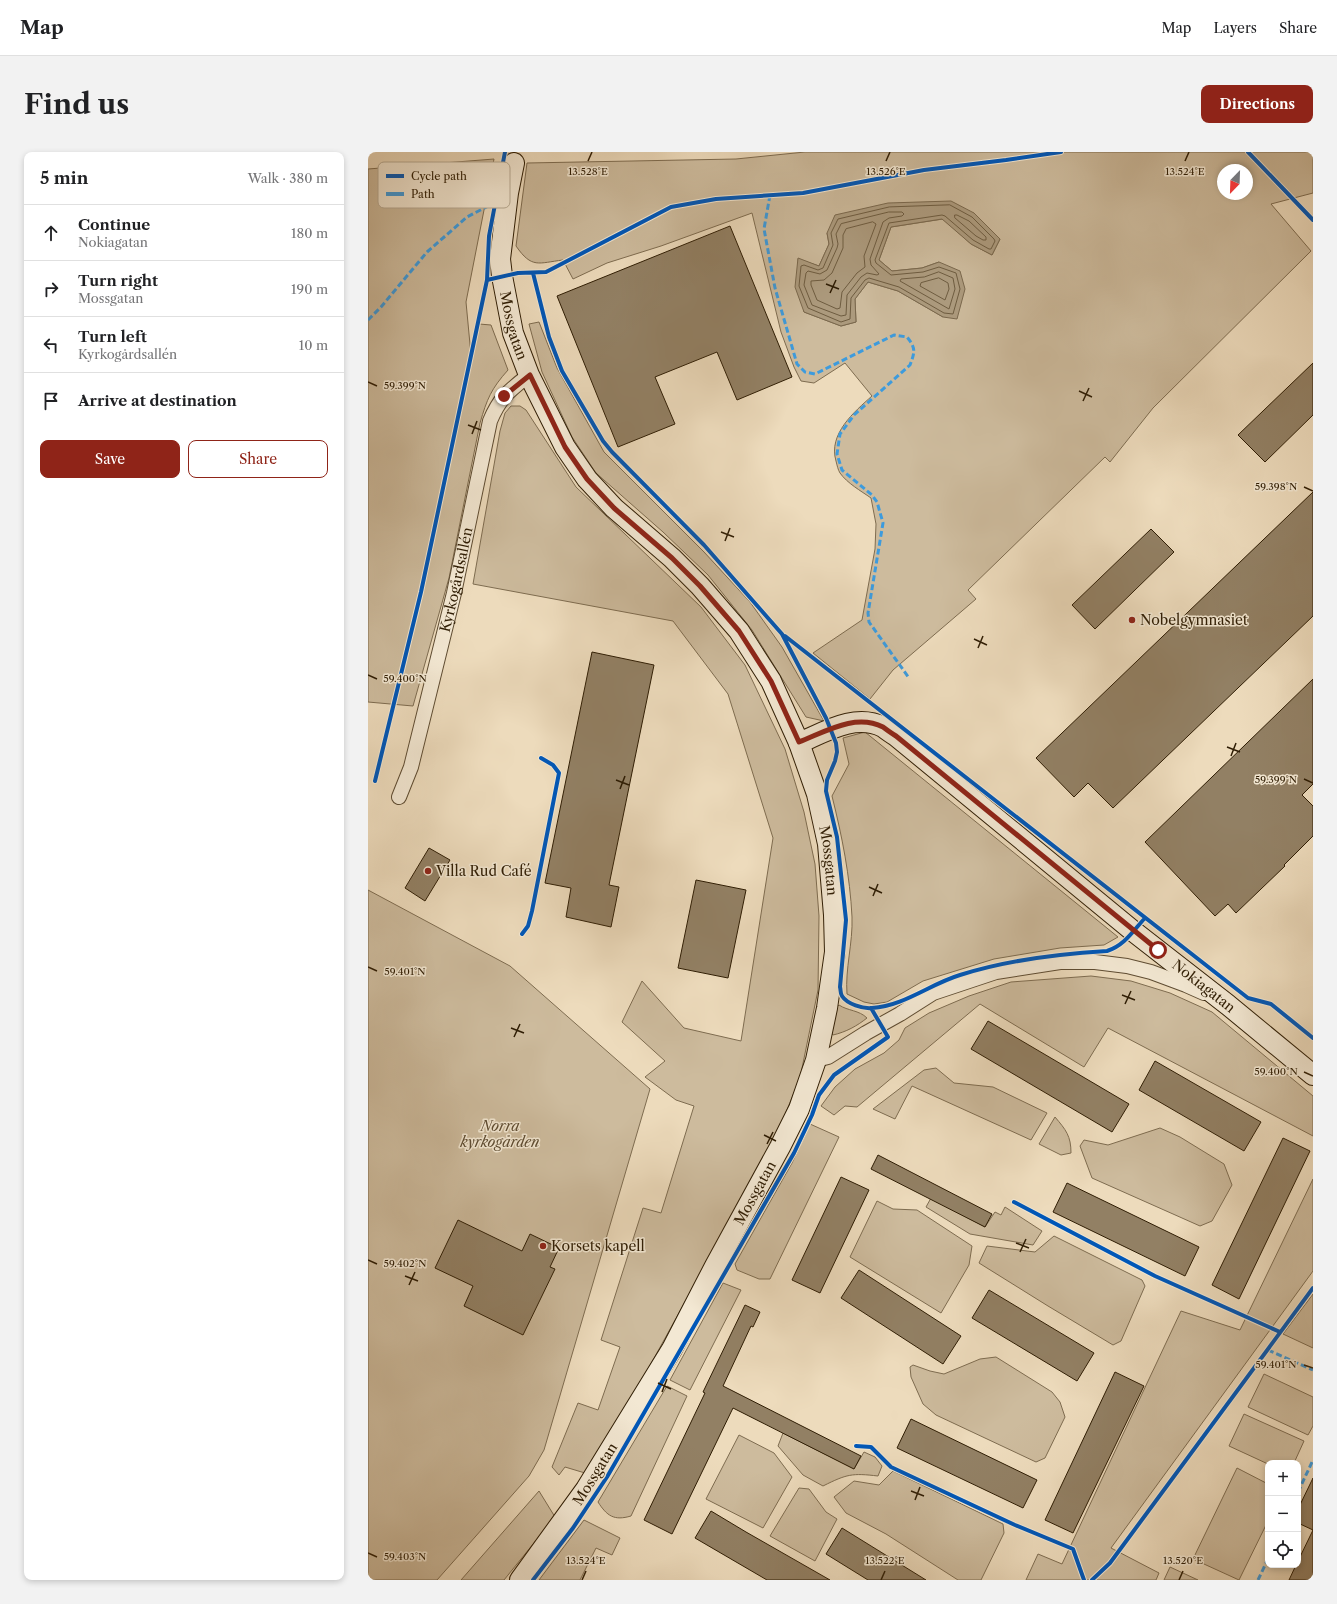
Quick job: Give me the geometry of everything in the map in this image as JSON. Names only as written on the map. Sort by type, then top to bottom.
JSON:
[{"type":"street","name":"Mossgatan","points":[[510,183],[514,163]]},
{"type":"street","name":"Mossgatan","points":[[506,208],[500,259],[513,333],[530,375],[565,447],[587,479],[614,508],[672,558],[700,586],[739,631],[771,681],[799,742],[817,794],[828,844],[834,915],[835,952],[831,983],[816,1060],[799,1109],[780,1147],[715,1266],[672,1349],[586,1490],[520,1580]]},
{"type":"street","name":"Kyrkogårdsallén","points":[[399,797],[411,767],[454,593],[490,421],[496,407],[504,396],[530,375]]},
{"type":"street","name":"Nokiagatan","points":[[799,742],[852,722],[871,723],[883,727],[896,736],[1133,931],[1228,1005],[1313,1075]]},
{"type":"street","points":[[816,1060],[828,1057],[933,993],[996,972],[1060,962],[1095,962],[1127,966],[1150,972],[1186,985],[1228,1005]]},
{"type":"green space","points":[[805,152],[1313,152],[1313,193],[1271,204],[1311,251],[1153,408],[1110,462],[1105,457],[968,590],[976,599],[893,670],[870,699],[813,653],[862,620],[875,549],[876,524],[871,498],[843,477],[838,469],[835,451],[839,433],[844,424],[872,396],[845,363],[814,383],[801,381],[781,332],[752,213],[661,246],[607,263],[573,279],[563,260],[536,263],[527,258],[516,246],[527,163],[736,159]],"holes":[[[974,213],[1000,239],[992,255],[971,244],[943,219],[891,227],[879,260],[892,271],[922,268],[939,262],[943,317],[898,291],[868,282],[855,299],[856,322],[841,326],[804,312],[798,259],[819,266],[829,244],[827,233]]]},
{"type":"green space","points":[[494,159],[493,162],[456,162]]},
{"type":"green space","points":[[378,168],[378,208],[484,208],[466,302],[471,355],[479,324],[491,325],[508,370],[497,383],[490,395],[480,423],[449,578],[413,706],[368,702],[368,169]]},
{"type":"green space","points":[[539,322],[557,368],[604,452],[704,552],[750,602],[782,647],[824,721],[806,717],[752,630],[708,575],[663,532],[596,473],[572,437],[542,372],[529,324]]},
{"type":"green space","points":[[511,406],[520,406],[526,410],[576,487],[701,607],[745,665],[785,749],[804,812],[815,864],[819,916],[818,990],[800,1078],[775,1139],[637,1389],[585,1473],[565,1467],[559,1475],[552,1467],[578,1403],[598,1410],[620,1347],[601,1340],[643,1208],[661,1213],[694,1106],[676,1100],[645,1077],[665,1061],[622,1022],[642,981],[684,1028],[741,1041],[773,838],[728,694],[673,621],[473,584],[500,431],[505,413]]},
{"type":"green space","points":[[865,732],[1118,937],[1104,945],[1060,948],[994,959],[923,981],[887,1002],[874,1004],[864,1002],[847,994],[847,975],[852,927],[851,902],[845,856],[832,796],[849,764],[843,738]]},
{"type":"green space","name":"Norra kyrkogården","points":[[368,890],[510,966],[650,1089],[544,1450],[529,1476],[437,1580],[368,1580]]},
{"type":"green space","points":[[1091,976],[1131,981],[1170,993],[1212,1012],[1313,1096],[1313,1136],[1108,1028],[1084,1067],[980,1004],[857,1107],[845,1106],[834,1115],[821,1106],[835,1087],[855,1069],[884,1053],[899,1040],[905,1028],[929,1013],[969,996],[1011,982]]},
{"type":"green space","points":[[839,1005],[861,1013],[867,1018],[851,1028],[833,1035],[831,1032],[837,1007]]},
{"type":"green space","points":[[936,1068],[954,1083],[993,1087],[1047,1113],[1031,1140],[912,1086],[895,1119],[873,1109],[924,1070]]},
{"type":"green space","points":[[1055,1117],[1069,1138],[1071,1153],[1061,1155],[1039,1144]]},
{"type":"green space","points":[[810,1124],[839,1137],[770,1279],[759,1279],[737,1270],[735,1264],[792,1163]]},
{"type":"green space","points":[[1160,1128],[1180,1137],[1224,1164],[1232,1185],[1212,1221],[1200,1226],[1092,1178],[1080,1146],[1084,1140],[1108,1145]]},
{"type":"green space","points":[[1313,1179],[1313,1271],[1111,1548],[1159,1573],[1156,1580],[1026,1580],[1038,1554],[1062,1564],[1181,1311],[1240,1330]]},
{"type":"green space","points":[[931,1198],[985,1227],[995,1212],[1001,1215],[1005,1207],[1042,1231],[1033,1245],[970,1234],[926,1207]]},
{"type":"green space","points":[[877,1201],[893,1209],[917,1210],[972,1246],[969,1265],[941,1313],[850,1257]]},
{"type":"green space","points":[[1054,1236],[1142,1280],[1145,1286],[1121,1341],[1113,1345],[979,1263],[987,1246],[1035,1252]]},
{"type":"green space","points":[[723,1283],[741,1290],[690,1390],[670,1380]]},
{"type":"green space","points":[[1313,1294],[1313,1348],[1283,1334]]},
{"type":"green space","points":[[996,1357],[1052,1392],[1060,1402],[1065,1417],[1045,1458],[1036,1462],[936,1415],[923,1404],[911,1377],[910,1367],[913,1365],[944,1374],[980,1359]]},
{"type":"green space","points":[[1264,1374],[1313,1397],[1313,1426],[1308,1435],[1248,1407]]},
{"type":"green space","points":[[667,1386],[687,1396],[631,1516],[620,1518],[612,1516],[605,1511],[598,1502]]},
{"type":"green space","points":[[1244,1414],[1304,1441],[1295,1460],[1265,1460],[1265,1463],[1229,1446]]},
{"type":"green space","points":[[783,1433],[854,1469],[864,1452],[875,1457],[882,1466],[878,1476],[850,1475],[823,1486],[803,1475],[778,1446]]},
{"type":"green space","points":[[739,1435],[774,1453],[792,1477],[763,1528],[706,1499]]},
{"type":"green space","points":[[1237,1468],[1265,1482],[1265,1527],[1239,1580],[1193,1559]]},
{"type":"green space","points":[[893,1471],[1003,1524],[1004,1533],[981,1580],[958,1580],[886,1534],[846,1513],[834,1497],[854,1481],[879,1485]]},
{"type":"green space","points":[[799,1488],[809,1489],[826,1512],[837,1519],[815,1561],[770,1536]]},
{"type":"green space","points":[[539,1491],[555,1517],[504,1580],[461,1580]]},
{"type":"green space","points":[[584,1520],[620,1538],[612,1555],[596,1548],[580,1580],[539,1580]]},
{"type":"green space","points":[[1170,1567],[1198,1580],[1164,1580]]},
{"type":"water","points":[[951,201],[974,213],[1000,239],[992,255],[971,244],[942,219],[891,227],[879,260],[892,271],[922,268],[939,262],[960,271],[965,289],[957,319],[943,317],[898,291],[868,282],[855,299],[856,322],[841,326],[804,312],[795,287],[798,258],[819,266],[829,244],[827,233],[835,215],[888,203]]},
{"type":"building","points":[[730,226],[792,377],[737,400],[717,352],[655,377],[675,424],[618,447],[557,296]]},
{"type":"building","points":[[1313,363],[1313,415],[1265,462],[1238,435]]},
{"type":"building","points":[[1313,492],[1313,616],[1113,808],[1088,783],[1074,797],[1036,758]]},
{"type":"building","points":[[1151,529],[1174,552],[1095,629],[1072,605]]},
{"type":"building","points":[[592,652],[654,665],[609,885],[619,887],[611,927],[566,917],[571,888],[545,883]]},
{"type":"building","points":[[1313,679],[1313,784],[1302,795],[1313,806],[1313,836],[1284,865],[1285,866],[1236,913],[1228,904],[1215,916],[1145,842]]},
{"type":"building","points":[[429,848],[450,860],[425,901],[405,888]]},
{"type":"building","points":[[696,880],[746,890],[728,978],[678,968]]},
{"type":"building","points":[[988,1021],[1129,1104],[1112,1132],[971,1049]]},
{"type":"building","points":[[1155,1061],[1261,1122],[1244,1151],[1139,1090]]},
{"type":"building","points":[[1283,1138],[1310,1151],[1239,1299],[1212,1285]]},
{"type":"building","points":[[878,1155],[992,1214],[985,1227],[871,1169]]},
{"type":"building","points":[[841,1177],[869,1190],[820,1293],[792,1280]]},
{"type":"building","points":[[1067,1183],[1199,1247],[1185,1276],[1053,1212]]},
{"type":"building","points":[[458,1220],[522,1251],[530,1234],[559,1248],[550,1267],[555,1269],[523,1335],[464,1306],[473,1286],[435,1268]]},
{"type":"building","points":[[859,1270],[961,1336],[943,1364],[841,1298]]},
{"type":"building","points":[[989,1290],[1094,1353],[1077,1381],[972,1318]]},
{"type":"building","points":[[745,1305],[760,1312],[753,1327],[751,1326],[723,1386],[861,1456],[854,1469],[733,1408],[672,1534],[644,1520],[705,1393],[703,1392]]},
{"type":"building","points":[[1115,1372],[1144,1386],[1073,1533],[1045,1520]]},
{"type":"building","points":[[911,1419],[1037,1480],[1023,1508],[897,1448]]},
{"type":"building","points":[[1313,1478],[1313,1530],[1301,1524],[1301,1503]]},
{"type":"building","points":[[711,1511],[830,1580],[767,1580],[695,1538]]},
{"type":"building","points":[[842,1528],[926,1580],[868,1580],[826,1554]]},
{"type":"building","points":[[1313,1530],[1313,1580],[1289,1580],[1295,1568],[1301,1568],[1301,1555]]},
{"type":"marked path","points":[[770,195],[764,229],[775,288],[797,364],[805,372],[815,374],[894,335],[907,337],[914,350],[910,365],[854,415],[840,434],[837,454],[842,470],[872,495],[877,502],[883,523],[868,613],[869,622],[909,678]]},
{"type":"marked path","points":[[368,320],[381,307],[427,252],[467,217],[484,208]]},
{"type":"marked path","points":[[1268,1350],[1313,1370]]},
{"type":"marked path","points":[[1301,1486],[1313,1460]]},
{"type":"marked path","points":[[1258,1580],[1265,1565]]},
{"type":"cycle path","points":[[503,162],[505,152]]},
{"type":"cycle path","points":[[487,280],[518,273],[546,272],[671,207],[716,199],[803,193],[924,170],[1061,152]]},
{"type":"cycle path","points":[[1248,152],[1313,220]]},
{"type":"cycle path","points":[[375,781],[421,592],[487,280],[489,236],[494,208]]},
{"type":"cycle path","points":[[533,273],[549,337],[562,371],[603,441],[612,452],[704,545],[782,634],[826,718],[836,743],[837,752],[827,780],[826,791],[837,837],[846,920],[840,987],[841,995],[844,999],[851,1004],[864,1008],[884,1006],[906,999],[949,979],[996,965],[1032,958],[1107,951],[1123,942],[1145,918]]},
{"type":"cycle path","points":[[785,636],[1248,998],[1271,1004],[1313,1038]]},
{"type":"cycle path","points":[[522,934],[528,926],[532,911],[559,773],[553,765],[541,758]]},
{"type":"cycle path","points":[[533,1580],[573,1528],[607,1477],[794,1153],[812,1115],[819,1095],[834,1075],[888,1037],[871,1008]]},
{"type":"cycle path","points":[[1014,1202],[1155,1276],[1280,1332]]},
{"type":"cycle path","points":[[1092,1580],[1110,1563],[1313,1288]]},
{"type":"cycle path","points":[[856,1446],[871,1447],[891,1467],[1015,1525],[1073,1549],[1084,1580]]},
{"type":"place","name":"Nobelgymnasiet","points":[[1132,620]]},
{"type":"place","name":"Villa Rud Café","points":[[428,871]]},
{"type":"place","name":"Korsets kapell","points":[[543,1246]]},
{"type":"route","points":[[504,396],[530,375],[565,447],[587,479],[614,508],[672,558],[700,586],[739,631],[771,681],[799,742],[852,722],[858,721],[871,723],[883,727],[1158,950]]}]
